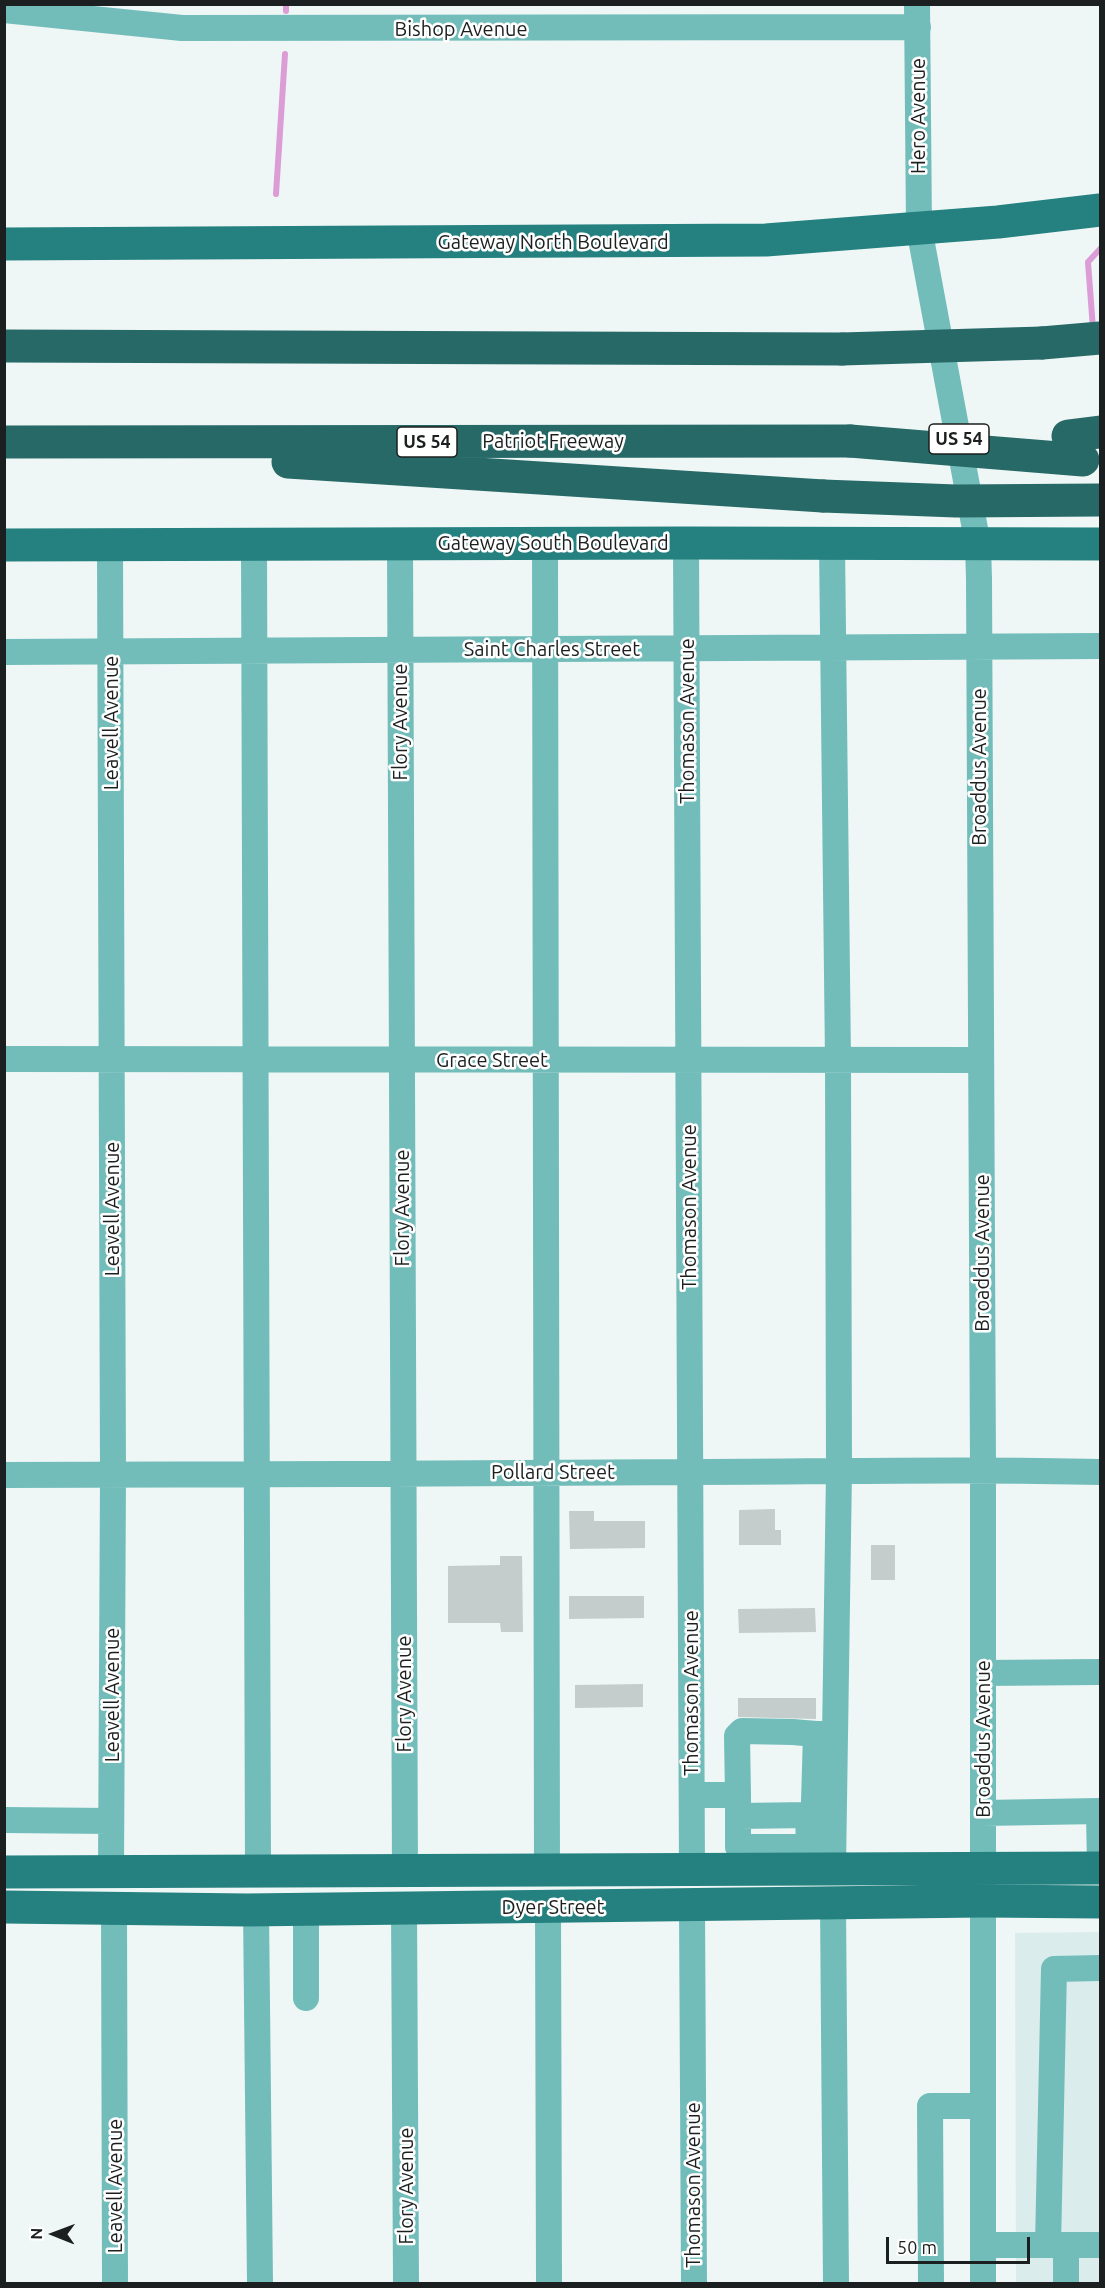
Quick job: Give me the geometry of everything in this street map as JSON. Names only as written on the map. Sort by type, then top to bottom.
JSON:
[{"type":"highway","points":[[4,346],[842,349],[1101,338]]},
{"type":"highway","points":[[1084,452],[1101,432]]},
{"type":"highway","name":"Patriot Freeway","points":[[4,443],[850,441],[1084,452]]},
{"type":"highway","points":[[4,443],[823,496],[956,501],[1101,500]]},
{"type":"main road","name":"Gateway North Boulevard","points":[[4,244],[766,240],[1101,210]]},
{"type":"main road","name":"Gateway South Boulevard","points":[[4,545],[1101,544]]},
{"type":"main road","name":"Dyer Street","points":[[4,1872],[692,1870],[758,1858],[983,1869],[1100,1868]]},
{"type":"main road","points":[[404,1908],[414,1895],[425,1891],[504,1886],[536,1871]]},
{"type":"main road","points":[[252,1910],[262,1898],[296,1893],[383,1893],[394,1887],[405,1872]]},
{"type":"main road","name":"Dyer Street","points":[[4,1907],[306,1910],[1101,1902]]},
{"type":"street","name":"Bishop Avenue","points":[[4,10],[206,29],[918,16]]},
{"type":"street","name":"Hero Avenue","points":[[918,16],[920,228]]},
{"type":"street","name":"Broaddus Avenue","points":[[920,228],[978,545],[983,1469],[984,2283]]},
{"type":"street","points":[[536,1871],[547,1472],[545,543]]},
{"type":"street","name":"Thomason Avenue","points":[[686,543],[692,1870]]},
{"type":"street","points":[[254,544],[258,1872]]},
{"type":"street","name":"Flory Avenue","points":[[400,544],[405,1872]]},
{"type":"street","name":"Leavell Avenue","points":[[110,545],[113,1475],[111,1872]]},
{"type":"street","points":[[817,1862],[839,1471],[838,1060],[832,545]]},
{"type":"street","name":"Saint Charles Street","points":[[4,652],[1101,646]]},
{"type":"street","name":"Grace Street","points":[[4,1059],[980,1060]]},
{"type":"street","name":"Pollard Street","points":[[4,1475],[983,1469],[1101,1472]]},
{"type":"street","points":[[983,1673],[1101,1672]]},
{"type":"street","points":[[758,1858],[738,1847],[737,1736],[742,1731],[825,1734]]},
{"type":"street","points":[[692,1795],[738,1806],[819,1806]]},
{"type":"street","points":[[983,1813],[1100,1812],[1100,1868]]},
{"type":"street","points":[[4,1820],[111,1821]]},
{"type":"street","points":[[833,1904],[836,2283]]},
{"type":"street","points":[[548,1906],[549,2283]]},
{"type":"street","name":"Thomason Avenue","points":[[692,1906],[694,2283]]},
{"type":"street","name":"Leavell Avenue","points":[[114,1908],[116,2283]]},
{"type":"street","name":"Flory Avenue","points":[[404,1908],[406,2283]]},
{"type":"street","points":[[252,1910],[260,2283]]},
{"type":"street","points":[[306,1910],[306,1998]]},
{"type":"street","points":[[1066,2283],[1057,2245],[1054,1969],[1101,1968]]},
{"type":"street","points":[[932,2283],[930,2106],[983,2106]]},
{"type":"street","points":[[983,2245],[1101,2245]]},
{"type":"shaded area","points":[[1100,1932],[1100,2283],[1016,2283],[1015,1933]]},
{"type":"building","points":[[775,1509],[775,1530],[781,1530],[781,1545],[739,1545],[739,1510]]},
{"type":"building","points":[[569,1511],[594,1511],[594,1521],[645,1521],[645,1548],[570,1549]]},
{"type":"building","points":[[871,1545],[895,1545],[895,1580],[871,1580]]},
{"type":"building","points":[[500,1556],[522,1556],[523,1632],[501,1632],[500,1623],[448,1623],[448,1566],[500,1565]]},
{"type":"building","points":[[569,1596],[644,1596],[644,1618],[569,1619]]},
{"type":"building","points":[[815,1608],[816,1632],[739,1633],[738,1609]]},
{"type":"building","points":[[643,1684],[643,1707],[575,1708],[575,1685]]},
{"type":"building","points":[[738,1698],[816,1698],[816,1719],[738,1717]]},
{"type":"waterway","points":[[286,4],[286,11]]},
{"type":"waterway","points":[[276,194],[285,54]]},
{"type":"waterway","points":[[1093,329],[1088,262],[1100,249]]}]
